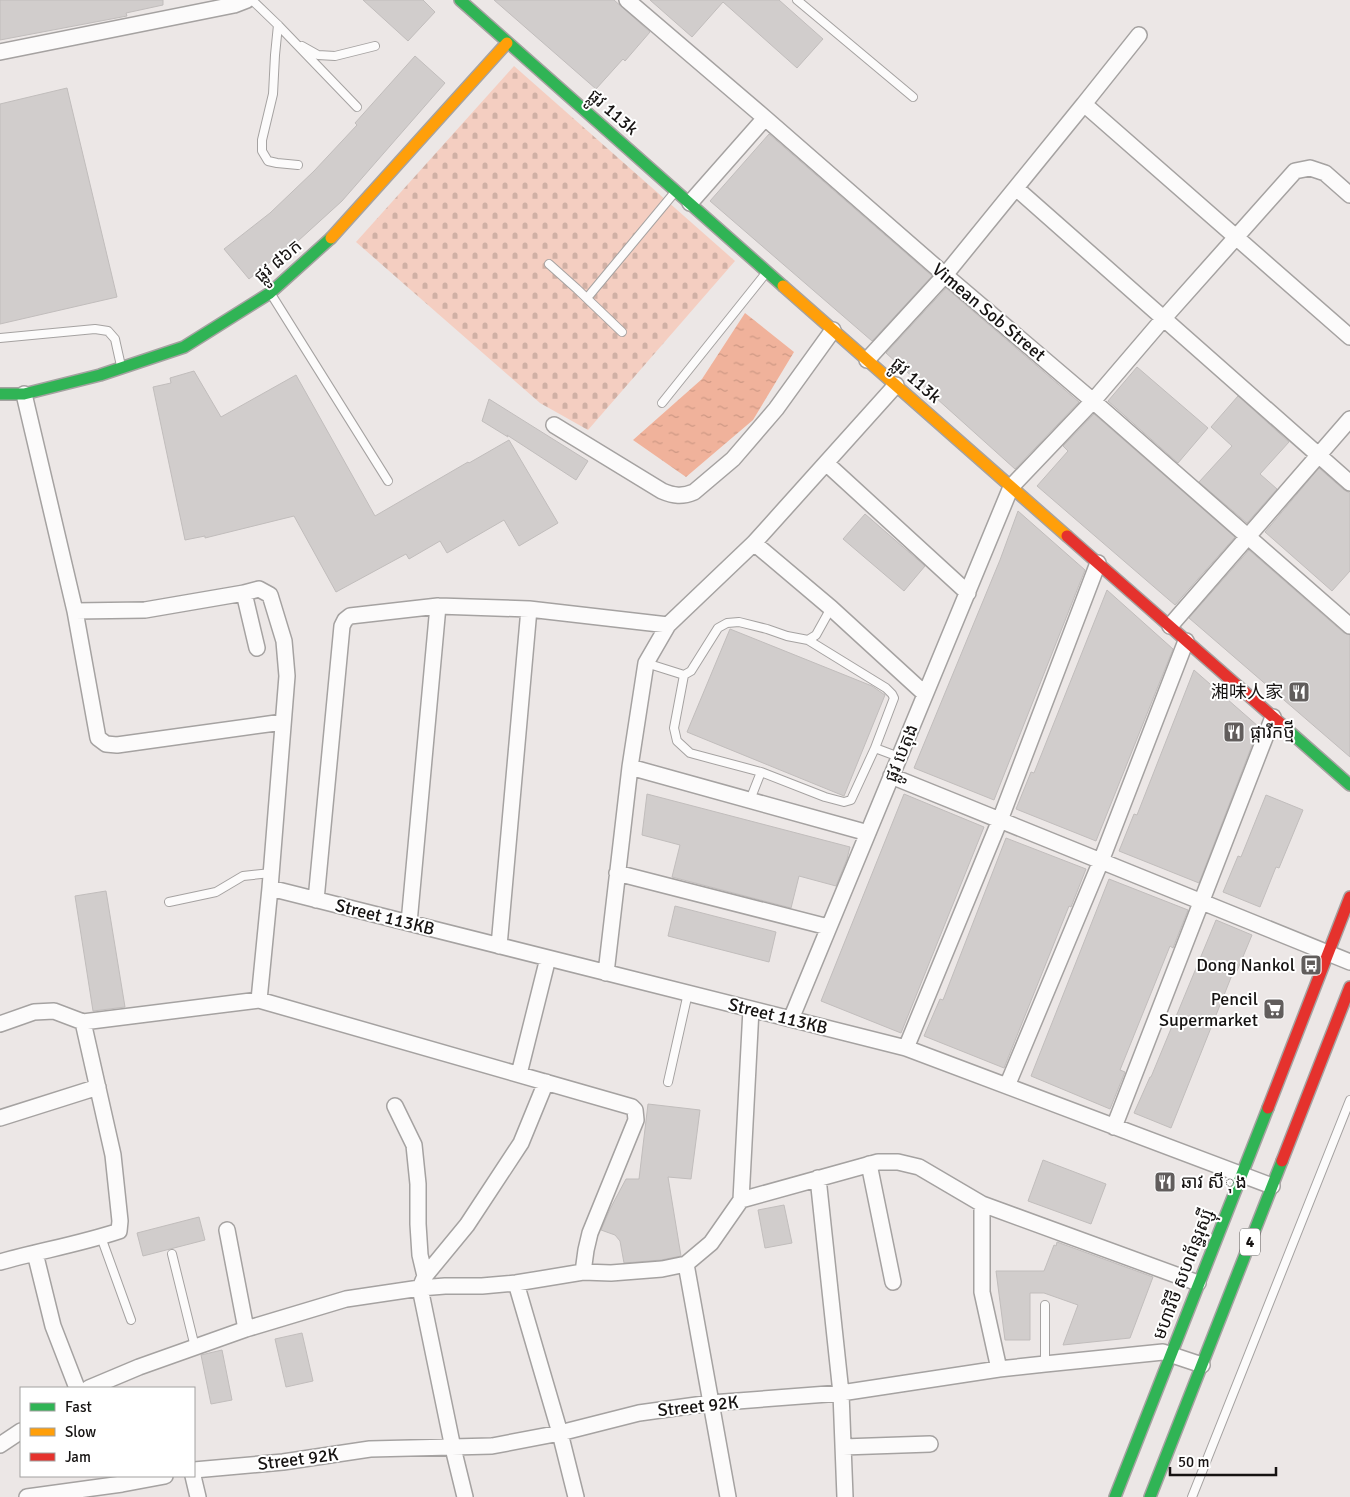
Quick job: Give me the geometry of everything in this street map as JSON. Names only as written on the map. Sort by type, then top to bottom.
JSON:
[{"type":"main road","name":"ផ្លូវ 113k","points":[[460,0],[1350,785]]},
{"type":"main road","name":"ផ្លូវ ៨៦ក","points":[[0,394],[24,394],[100,375],[184,348],[270,292],[334,236],[507,43]]},
{"type":"main road","name":"មហាវិថី សហព័ន្ធរុស្ស៊ី","points":[[1115,1497],[1350,897]]},
{"type":"main road","name":"4","points":[[1150,1497],[1350,987]]},
{"type":"street","points":[[0,52],[234,5],[247,0]]},
{"type":"street","name":"Vimean Sob Street","points":[[627,0],[945,275],[1093,400],[1350,626]]},
{"type":"street","points":[[867,360],[945,275],[1139,36]]},
{"type":"street","points":[[1084,104],[1350,337]]},
{"type":"street","points":[[690,203],[765,118]]},
{"type":"street","points":[[1012,487],[1093,400],[1295,171],[1310,168],[1325,173],[1350,195]]},
{"type":"street","points":[[1017,188],[1350,483]]},
{"type":"street","points":[[554,425],[662,491],[673,496],[687,495],[694,492],[733,460],[776,409],[833,330]]},
{"type":"street","points":[[606,973],[630,767],[646,663],[668,625],[754,543],[896,386]]},
{"type":"street","points":[[24,394],[74,611],[98,738],[106,744],[117,745],[283,722]]},
{"type":"street","points":[[1170,626],[1350,419]]},
{"type":"street","points":[[826,463],[968,593]]},
{"type":"street","name":"ផ្លូវ បេតុង","points":[[790,1019],[1012,487]]},
{"type":"street","points":[[754,543],[831,608],[925,694]]},
{"type":"street","points":[[906,1048],[1000,820],[1098,563]]},
{"type":"street","points":[[74,611],[145,610],[259,589],[270,595],[284,641],[287,676],[259,1000]]},
{"type":"street","points":[[244,593],[257,648]]},
{"type":"street","points":[[316,900],[342,626],[350,616],[438,606],[529,610],[668,625]]},
{"type":"street","points":[[409,923],[438,606]]},
{"type":"street","points":[[499,946],[529,610]]},
{"type":"street","points":[[1007,1086],[1101,861],[1186,641]]},
{"type":"street","points":[[1114,1127],[1273,717]]},
{"type":"street","points":[[630,767],[868,833]]},
{"type":"street","points":[[892,776],[1350,962]]},
{"type":"street","points":[[617,873],[828,927]]},
{"type":"street","name":"Street 113KB","points":[[270,888],[906,1048],[1272,1186]]},
{"type":"street","points":[[519,1074],[548,958]]},
{"type":"street","points":[[0,1024],[34,1012],[54,1011],[83,1022],[259,1000],[632,1107],[635,1110],[636,1120],[590,1233],[583,1272]]},
{"type":"street","points":[[91,1387],[139,1367],[246,1329],[346,1299],[423,1282],[444,1286],[482,1286],[516,1283],[583,1272],[611,1273],[662,1269],[686,1264],[711,1243],[740,1200],[751,1009]]},
{"type":"street","points":[[0,1262],[119,1231],[120,1220],[113,1155],[83,1022]]},
{"type":"street","points":[[423,1282],[467,1224],[521,1143],[546,1082]]},
{"type":"street","points":[[0,1118],[98,1086]]},
{"type":"street","points":[[394,1106],[414,1145],[423,1282],[453,1448],[465,1497]]},
{"type":"street","points":[[740,1200],[869,1164],[898,1162],[919,1168],[982,1204],[1198,1283]]},
{"type":"street","points":[[869,1164],[893,1282]]},
{"type":"street","points":[[818,1178],[840,1393],[845,1497]]},
{"type":"street","points":[[982,1204],[982,1292],[999,1369]]},
{"type":"street","points":[[227,1230],[246,1329]]},
{"type":"street","points":[[34,1253],[53,1326],[78,1387]]},
{"type":"street","points":[[686,1264],[728,1497]]},
{"type":"street","points":[[516,1283],[560,1433],[576,1497]]},
{"type":"street","name":"Street 92K","points":[[195,1470],[283,1462],[370,1449],[492,1446],[560,1433],[639,1413],[711,1403],[840,1393],[1045,1364],[1163,1352],[1202,1365]]},
{"type":"street","points":[[0,1445],[20,1432]]},
{"type":"street","points":[[843,1447],[930,1444]]},
{"type":"street","points":[[27,1497],[120,1480],[154,1477]]},
{"type":"street","points":[[193,1477],[198,1497]]},
{"type":"lane","points":[[252,0],[357,107]]},
{"type":"lane","points":[[797,0],[913,97]]},
{"type":"lane","points":[[278,25],[274,55],[273,94],[262,140],[262,151],[268,161],[298,165]]},
{"type":"lane","points":[[295,43],[318,55],[336,56],[375,46]]},
{"type":"lane","points":[[587,298],[676,191]]},
{"type":"lane","points":[[549,264],[622,332]]},
{"type":"lane","points":[[662,403],[767,272]]},
{"type":"lane","points":[[270,292],[388,481]]},
{"type":"lane","points":[[0,338],[95,329],[108,330],[115,340],[122,368]]},
{"type":"lane","points":[[808,640],[816,635],[831,608]]},
{"type":"lane","points":[[646,663],[684,675],[691,671],[718,628],[727,623],[739,622],[808,640],[886,688],[894,698],[875,748],[850,800],[844,802],[825,797],[762,772],[690,753],[677,741],[674,728],[684,675]]},
{"type":"lane","points":[[875,748],[899,757]]},
{"type":"lane","points":[[750,800],[762,772]]},
{"type":"lane","points":[[169,902],[216,892],[243,876],[271,873]]},
{"type":"lane","points":[[668,1082],[688,993]]},
{"type":"lane","points":[[1192,1497],[1350,1100]]},
{"type":"lane","points":[[101,1237],[131,1320]]},
{"type":"lane","points":[[172,1254],[195,1347]]},
{"type":"lane","points":[[1045,1305],[1045,1364]]},
{"type":"green space","points":[[514,66],[735,261],[588,430],[540,403],[356,242]]},
{"type":"water","points":[[745,313],[794,352],[753,420],[686,477],[633,440],[702,379]]},
{"type":"building","points":[[0,0],[163,0],[163,5],[126,13],[127,16],[0,40]]},
{"type":"building","points":[[363,0],[423,0],[435,12],[408,41]]},
{"type":"building","points":[[494,0],[614,0],[650,32],[625,61],[623,59],[596,89]]},
{"type":"building","points":[[650,0],[779,0],[823,39],[797,68],[723,2],[692,37]]},
{"type":"building","points":[[415,56],[445,83],[342,201],[298,241],[249,279],[224,249],[270,213],[314,171],[357,125],[355,123]]},
{"type":"building","points":[[67,88],[117,297],[0,324],[0,104]]},
{"type":"building","points":[[769,134],[932,276],[872,341],[710,201]]},
{"type":"building","points":[[946,288],[1079,402],[1015,469],[886,353]]},
{"type":"building","points":[[1137,367],[1208,428],[1178,463],[1108,401]]},
{"type":"building","points":[[194,371],[221,417],[296,375],[375,516],[509,440],[558,523],[519,546],[504,520],[447,553],[440,541],[409,559],[406,554],[336,592],[294,516],[205,538],[205,536],[185,540],[153,387],[171,383],[170,378]]},
{"type":"building","points":[[1238,396],[1289,442],[1260,474],[1277,489],[1247,523],[1199,482],[1232,446],[1211,427]]},
{"type":"building","points":[[489,399],[588,461],[576,480],[482,421]]},
{"type":"building","points":[[1094,414],[1235,537],[1175,605],[1037,486],[1068,451],[1063,446]]},
{"type":"building","points":[[1319,468],[1350,493],[1350,571],[1332,591],[1265,532]]},
{"type":"building","points":[[1018,511],[1085,570],[994,800],[914,768],[1000,560]]},
{"type":"building","points":[[865,514],[925,566],[904,591],[843,539]]},
{"type":"building","points":[[1249,550],[1344,633],[1350,635],[1350,757],[1189,618]]},
{"type":"building","points":[[1107,590],[1173,649],[1096,841],[1016,809],[1031,772],[1034,773]]},
{"type":"building","points":[[730,629],[872,686],[885,695],[844,796],[687,732]]},
{"type":"building","points":[[1194,670],[1259,727],[1199,883],[1119,851],[1134,814],[1137,815]]},
{"type":"building","points":[[647,794],[850,847],[847,859],[836,886],[799,876],[791,908],[672,877],[680,845],[642,835]]},
{"type":"building","points":[[904,794],[984,827],[901,1033],[821,1001]]},
{"type":"building","points":[[1266,795],[1303,810],[1279,868],[1276,867],[1260,907],[1223,892],[1238,856],[1241,857]]},
{"type":"building","points":[[1006,838],[1086,869],[1071,907],[1069,906],[1004,1068],[924,1036],[940,999],[943,1000]]},
{"type":"building","points":[[1109,879],[1188,910],[1173,948],[1170,946],[1120,1070],[1125,1072],[1110,1109],[1031,1076]]},
{"type":"building","points":[[106,891],[125,1007],[93,1011],[75,896]]},
{"type":"building","points":[[675,906],[776,932],[769,962],[668,936]]},
{"type":"building","points":[[1216,920],[1252,935],[1237,971],[1234,970],[1171,1128],[1134,1113],[1151,1077]]},
{"type":"building","points":[[648,1104],[700,1110],[691,1179],[668,1177],[681,1256],[661,1260],[624,1263],[620,1241],[615,1235],[601,1230],[626,1179],[639,1179]]},
{"type":"building","points":[[1043,1160],[1106,1184],[1091,1224],[1028,1201]]},
{"type":"building","points":[[784,1205],[792,1243],[765,1248],[758,1210]]},
{"type":"building","points":[[199,1217],[205,1240],[143,1256],[137,1233]]},
{"type":"building","points":[[1057,1242],[1153,1277],[1130,1338],[1063,1345],[1078,1305],[1044,1293],[1030,1293],[1030,1340],[1005,1340],[996,1271],[1044,1271],[1054,1245],[1056,1246]]},
{"type":"building","points":[[302,1333],[313,1381],[286,1387],[275,1339]]},
{"type":"building","points":[[222,1350],[232,1400],[211,1404],[201,1355]]},
{"type":"traffic: fast","points":[[460,0],[783,286]]},
{"type":"traffic: fast","points":[[0,394],[24,394],[100,375],[184,347],[270,293],[331,238]]},
{"type":"traffic: fast","points":[[1281,724],[1350,785]]},
{"type":"traffic: fast","points":[[1115,1497],[1268,1108]]},
{"type":"traffic: fast","points":[[1150,1497],[1282,1161]]},
{"type":"traffic: slow","points":[[331,238],[507,43]]},
{"type":"traffic: slow","points":[[783,286],[1067,536]]},
{"type":"traffic: jam","points":[[1067,536],[1281,724]]},
{"type":"traffic: jam","points":[[1268,1108],[1350,897]]},
{"type":"traffic: jam","points":[[1282,1161],[1350,987]]},
{"type":"place","name":"湘味人家","points":[[1299,692]]},
{"type":"place","name":"ផ្ការីកថ្មី","points":[[1234,732]]},
{"type":"place","name":"Dong Nankol","points":[[1311,965]]},
{"type":"place","name":"Pencil Supermarket","points":[[1274,1009]]},
{"type":"place","name":"ឆាវ សីុង","points":[[1165,1182]]}]
